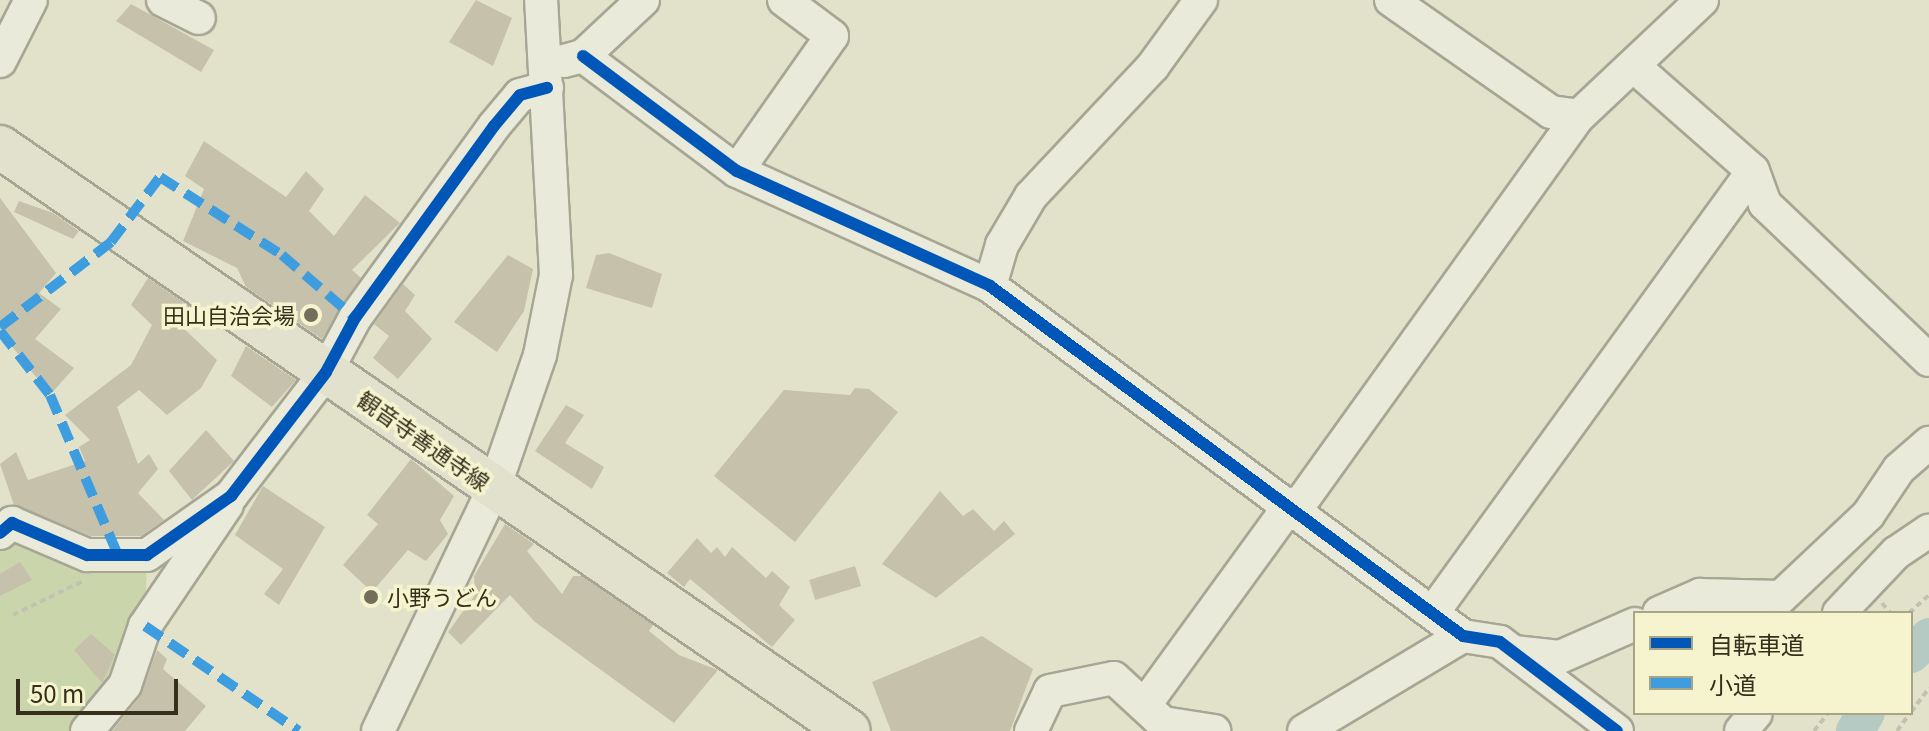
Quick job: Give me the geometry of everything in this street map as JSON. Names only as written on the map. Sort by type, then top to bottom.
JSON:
[{"type":"main road","name":"観音寺善通寺線","points":[[0,147],[849,731]]},
{"type":"street","points":[[0,61],[31,0]]},
{"type":"street","points":[[163,0],[199,18]]},
{"type":"street","points":[[378,731],[494,488],[540,355],[556,275],[541,0]]},
{"type":"street","points":[[87,731],[125,685],[145,626],[231,496],[326,372],[353,321],[494,126],[520,95],[583,56],[643,0]]},
{"type":"street","points":[[737,171],[832,36],[784,0]]},
{"type":"street","points":[[990,286],[1002,245],[1031,196],[1153,66],[1201,0]]},
{"type":"street","points":[[1391,0],[1551,112],[1579,116]]},
{"type":"street","points":[[1147,702],[1579,116],[1637,69],[1702,0]]},
{"type":"street","points":[[583,56],[737,171],[990,286],[1294,506],[1463,636],[1500,642],[1617,731]]},
{"type":"street","points":[[1637,69],[1753,171],[1765,204],[1929,360]]},
{"type":"street","points":[[1434,611],[1753,171]]},
{"type":"street","points":[[1664,611],[1700,595],[1781,597],[1868,515],[1899,469],[1929,443]]},
{"type":"street","points":[[0,533],[12,523],[87,555],[147,555],[231,496]]},
{"type":"street","points":[[1841,611],[1896,553],[1929,531]]},
{"type":"street","points":[[1513,652],[1560,657],[1633,625]]},
{"type":"street","points":[[1304,731],[1463,636]]},
{"type":"street","points":[[1032,731],[1050,691],[1114,678],[1147,702],[1163,723],[1214,731]]},
{"type":"street","points":[[1741,731],[1754,715]]},
{"type":"path","points":[[13,615],[95,575]]},
{"type":"path","points":[[1911,611],[1929,595]]},
{"type":"path","points":[[1913,710],[1929,688]]},
{"type":"path","points":[[1814,731],[1826,715]]},
{"type":"path","points":[[1897,731],[1909,715]]},
{"type":"green space","points":[[0,533],[147,555],[145,626],[87,731],[0,731]]},
{"type":"building","points":[[476,0],[512,18],[493,66],[449,42]]},
{"type":"building","points":[[131,4],[214,50],[201,72],[116,21]]},
{"type":"building","points":[[204,141],[286,197],[306,171],[324,189],[309,211],[334,236],[365,195],[400,223],[352,270],[361,278],[322,339],[246,287],[237,268],[183,241],[204,189],[185,176]]},
{"type":"building","points":[[0,198],[56,273],[39,293],[61,309],[35,339],[74,368],[50,395],[0,331]]},
{"type":"building","points":[[19,201],[53,213],[79,231],[73,239],[14,212]]},
{"type":"building","points":[[609,253],[662,274],[652,308],[586,288],[596,255]]},
{"type":"building","points":[[508,255],[533,269],[524,311],[497,352],[454,322]]},
{"type":"building","points":[[148,278],[193,309],[178,323],[217,360],[201,388],[167,415],[139,390],[117,407],[138,464],[149,454],[158,469],[138,493],[164,520],[141,536],[91,536],[14,505],[0,464],[16,452],[28,480],[85,461],[79,447],[90,440],[65,415],[131,365],[152,325],[131,305]]},
{"type":"building","points":[[403,284],[415,295],[405,311],[432,339],[398,379],[373,358],[389,336],[374,324]]},
{"type":"building","points":[[246,346],[296,380],[272,407],[231,376]]},
{"type":"building","points":[[855,388],[869,389],[898,412],[795,542],[714,476],[784,390],[850,395]]},
{"type":"building","points":[[566,405],[584,415],[565,443],[604,467],[592,489],[535,451]]},
{"type":"building","points":[[206,430],[234,461],[192,500],[169,471]]},
{"type":"building","points":[[411,459],[454,496],[440,520],[448,534],[426,561],[408,550],[372,592],[343,565],[378,524],[367,515]]},
{"type":"building","points":[[263,486],[325,527],[279,605],[264,594],[283,569],[235,535]]},
{"type":"building","points":[[940,491],[963,516],[973,509],[994,531],[1004,521],[1015,534],[936,598],[882,564]]},
{"type":"building","points":[[505,524],[534,544],[527,551],[562,594],[573,576],[582,576],[653,625],[649,631],[679,655],[718,670],[674,723],[535,622],[510,595],[461,645],[448,632],[475,595],[474,576]]},
{"type":"building","points":[[697,538],[711,553],[717,547],[725,557],[732,547],[766,578],[772,571],[790,587],[779,605],[795,620],[772,647],[690,579],[684,587],[667,573]]},
{"type":"building","points":[[20,562],[32,580],[0,596],[0,574]]},
{"type":"building","points":[[855,566],[861,586],[815,600],[809,580]]},
{"type":"building","points":[[91,634],[115,655],[102,683],[74,650]]},
{"type":"building","points":[[982,636],[1033,669],[1010,731],[891,731],[872,682]]},
{"type":"building","points":[[157,650],[167,659],[163,669],[206,706],[185,731],[112,731],[140,697]]},
{"type":"waterway","points":[[1913,652],[1929,637]]},
{"type":"waterway","points":[[1855,731],[1865,715]]},
{"type":"marked path","points":[[0,327],[111,242],[160,177],[282,255],[355,318]]},
{"type":"marked path","points":[[0,331],[50,395],[118,555]]},
{"type":"marked path","points":[[145,626],[299,731]]},
{"type":"cycle path","points":[[583,56],[737,171],[990,286],[1463,636],[1500,642],[1617,731]]},
{"type":"cycle path","points":[[0,533],[12,523],[87,555],[147,555],[231,496],[326,372],[355,318],[494,126],[520,95],[547,88]]},
{"type":"place","name":"田山自治会場","points":[[311,315]]},
{"type":"place","name":"小野うどん","points":[[371,597]]}]
